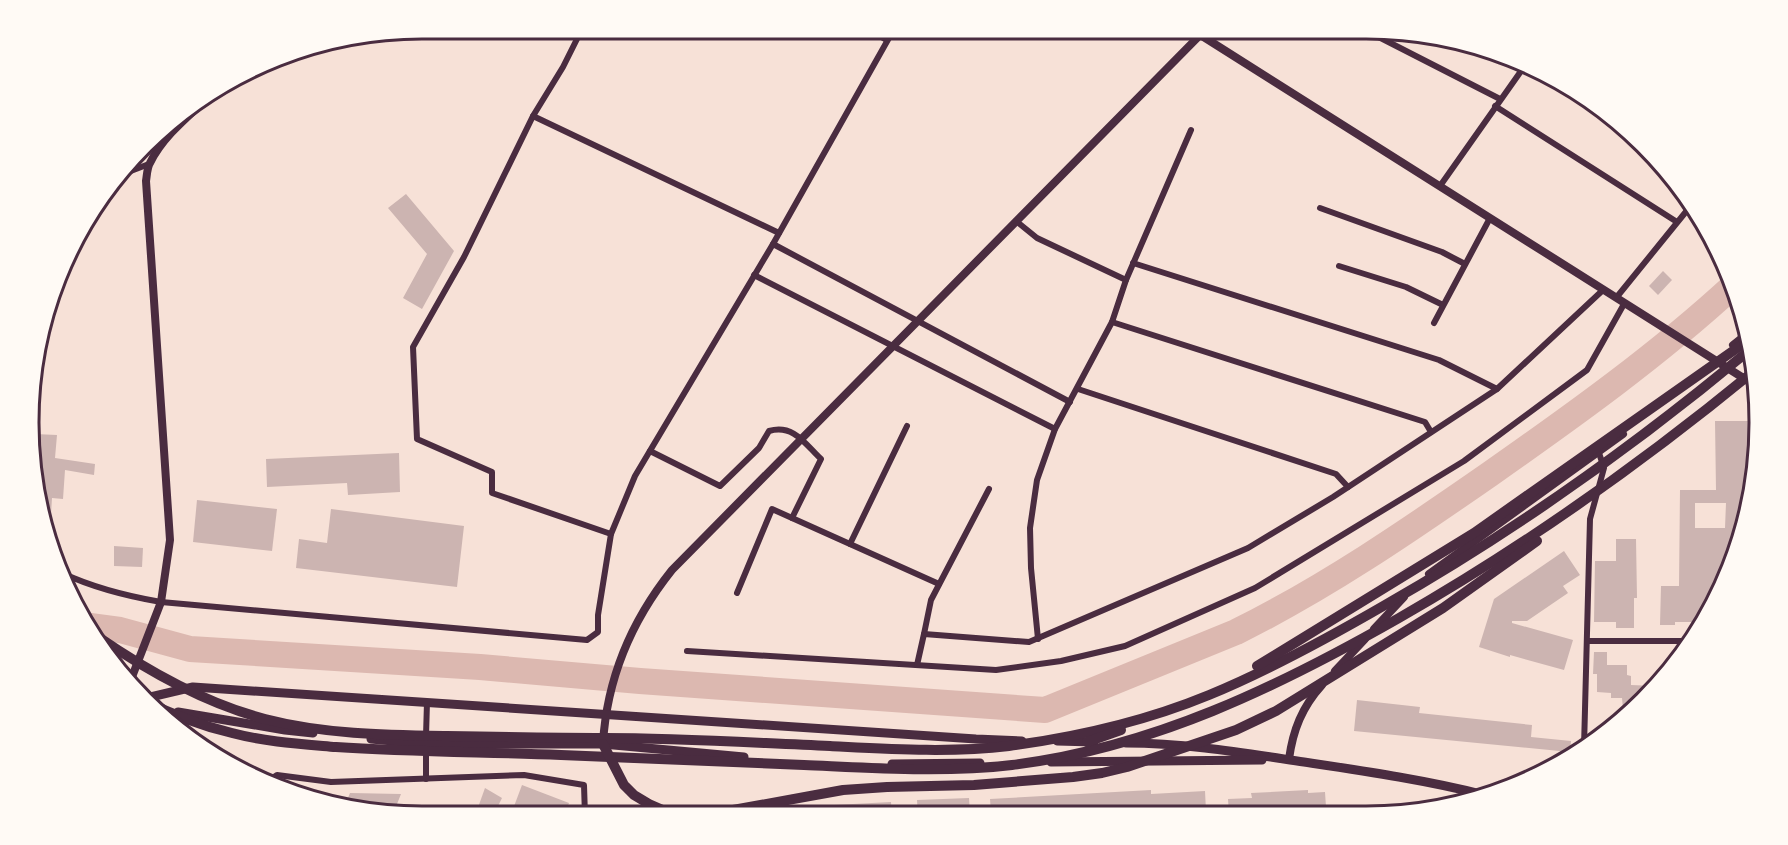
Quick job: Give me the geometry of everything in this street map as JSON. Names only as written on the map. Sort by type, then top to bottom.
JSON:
[{"type":"highway","points":[[1087,742],[1145,721],[1257,666],[1510,509],[1741,345]]},
{"type":"highway","points":[[110,644],[159,676],[192,692],[265,719],[309,728],[414,736],[669,738],[891,749],[1008,746],[1096,730],[1205,697],[1248,678],[1354,623],[1476,551],[1576,484],[1743,355]]},
{"type":"highway","points":[[755,806],[843,790],[974,785],[1102,773],[1127,767],[1236,730],[1276,711],[1443,608],[1521,554],[1746,377]]},
{"type":"highway","points":[[169,710],[207,726],[266,740],[415,751],[917,770],[1012,765],[1118,744],[1208,714],[1309,668],[1475,573],[1587,500]]},
{"type":"highway","points":[[603,744],[624,785],[634,795],[654,806]]},
{"type":"main road","points":[[133,674],[160,605],[170,540],[146,182],[149,164],[173,132]]},
{"type":"main road","points":[[1289,759],[1294,729],[1307,704],[1415,584],[1599,453],[1740,340]]},
{"type":"main road","points":[[154,696],[193,687],[976,739],[1167,743],[1385,774],[1469,792]]},
{"type":"main road","points":[[170,711],[285,730],[426,744],[603,744],[821,765],[1289,759]]},
{"type":"street","points":[[577,39],[563,67],[533,116],[464,257],[412,347],[417,439],[492,472],[492,493],[611,534]]},
{"type":"street","points":[[603,744],[604,715],[627,644],[644,610],[672,570],[1195,39]]},
{"type":"street","points":[[1215,39],[1440,186],[1747,380]]},
{"type":"street","points":[[72,578],[86,584],[160,605],[587,640],[598,632],[598,615],[611,534],[635,476],[773,244],[887,40]]},
{"type":"street","points":[[1386,40],[1500,99]]},
{"type":"street","points":[[1440,186],[1520,72]]},
{"type":"street","points":[[1495,106],[1677,222]]},
{"type":"street","points":[[533,116],[779,233]]},
{"type":"street","points":[[1038,639],[1030,568],[1029,528],[1038,480],[1055,429],[1112,322],[1126,280],[1191,130]]},
{"type":"street","points":[[134,170],[149,164]]},
{"type":"street","points":[[1320,208],[1442,252],[1465,264]]},
{"type":"street","points":[[1616,298],[1686,212]]},
{"type":"street","points":[[1434,323],[1490,218]]},
{"type":"street","points":[[1016,221],[1037,238],[1126,280]]},
{"type":"street","points":[[773,244],[1070,402]]},
{"type":"street","points":[[1133,263],[1439,360],[1497,389]]},
{"type":"street","points":[[1338,267],[1406,287],[1443,305]]},
{"type":"street","points":[[754,275],[1055,429]]},
{"type":"street","points":[[924,634],[1029,642],[1248,548],[1348,487],[1497,389],[1603,290]]},
{"type":"street","points":[[687,651],[996,670],[1061,662],[1125,646],[1255,588],[1464,461],[1587,370],[1624,304]]},
{"type":"street","points":[[1112,322],[1425,423],[1431,432]]},
{"type":"street","points":[[1078,389],[1336,474],[1348,487]]},
{"type":"street","points":[[850,544],[907,426]]},
{"type":"street","points":[[650,451],[720,486],[759,448],[770,431],[781,428],[790,430],[821,459],[792,518]]},
{"type":"street","points":[[1584,737],[1590,519],[1604,468],[1599,453]]},
{"type":"street","points":[[916,665],[931,600],[989,489]]},
{"type":"street","points":[[737,593],[772,509],[939,584]]},
{"type":"street","points":[[1587,641],[1680,641]]},
{"type":"street","points":[[426,779],[427,702]]},
{"type":"street","points":[[275,776],[331,782],[524,775],[584,785],[585,806]]},
{"type":"building","points":[[406,194],[454,251],[422,309],[403,298],[427,254],[388,208]]},
{"type":"building","points":[[1663,271],[1672,280],[1658,295],[1649,286]]},
{"type":"building","points":[[1715,421],[1749,421],[1742,497],[1729,546],[1720,569],[1693,622],[1660,625],[1661,586],[1679,586],[1680,490],[1716,490]],"holes":[[[1695,503],[1726,503],[1725,528],[1695,528]]]},
{"type":"building","points":[[39,434],[57,435],[55,458],[95,464],[94,475],[65,470],[63,499],[52,498],[51,517],[42,473]]},
{"type":"building","points":[[399,453],[400,492],[348,495],[347,483],[267,487],[266,459]]},
{"type":"building","points":[[197,500],[277,509],[272,551],[193,542]]},
{"type":"building","points":[[331,509],[464,526],[457,587],[296,568],[299,539],[327,543]]},
{"type":"building","points":[[1616,539],[1636,539],[1637,598],[1634,598],[1634,628],[1616,628],[1616,622],[1594,622],[1595,561],[1616,561]]},
{"type":"building","points":[[114,546],[143,548],[142,567],[114,566]]},
{"type":"building","points":[[1564,551],[1580,575],[1563,586],[1568,593],[1527,621],[1512,621],[1512,623],[1573,640],[1564,670],[1479,647],[1494,599]]},
{"type":"building","points":[[1594,652],[1607,652],[1607,665],[1627,665],[1627,675],[1631,676],[1631,685],[1645,686],[1623,707],[1622,698],[1611,698],[1611,693],[1597,692],[1597,674],[1593,674]]},
{"type":"building","points":[[1357,700],[1420,707],[1419,713],[1532,725],[1531,737],[1571,741],[1571,746],[1563,751],[1354,731]]},
{"type":"building","points":[[522,785],[569,803],[568,806],[514,806]]},
{"type":"building","points":[[485,788],[502,798],[498,806],[479,806]]},
{"type":"building","points":[[1151,790],[1151,794],[1205,791],[1206,806],[990,806],[990,799]]},
{"type":"building","points":[[1308,790],[1308,793],[1325,792],[1326,806],[1228,806],[1228,799],[1252,798],[1251,793]]},
{"type":"building","points":[[350,793],[401,794],[397,805],[348,799]]},
{"type":"building","points":[[969,798],[969,806],[917,806],[917,800]]},
{"type":"building","points":[[891,802],[891,806],[815,806]]},
{"type":"waterway","points":[[98,627],[120,630],[190,649],[480,667],[640,681],[1045,710],[1236,632],[1334,578],[1428,517],[1584,407],[1676,336],[1726,292]]}]
